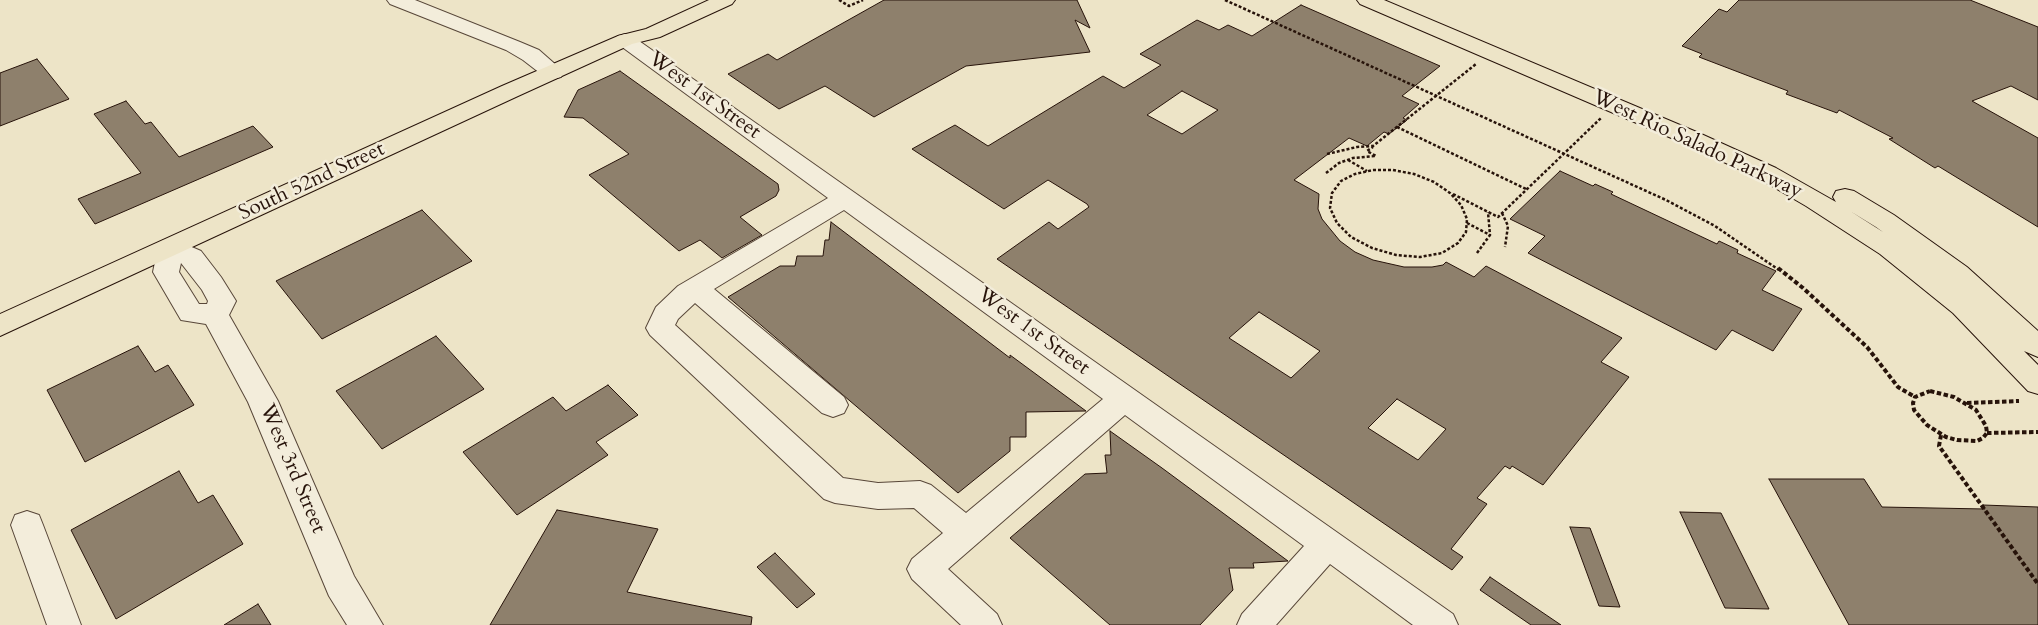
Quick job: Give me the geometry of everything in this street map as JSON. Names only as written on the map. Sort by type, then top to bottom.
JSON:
[{"type":"main road","points":[[625,40],[640,25],[693,0]]},
{"type":"main road","points":[[625,40],[654,33],[725,0]]},
{"type":"main road","name":"West Rio Salado Parkway","points":[[1366,0],[1691,138],[1767,173],[1816,200],[1870,235],[1963,306],[2028,392]]},
{"type":"main road","name":"West Rio Salado Parkway","points":[[1401,0],[1717,132],[1789,166],[1885,222],[1958,274],[2038,347]]},
{"type":"main road","name":"South 52nd Street","points":[[0,326],[625,40]]},
{"type":"main road","points":[[1963,306],[1992,303]]},
{"type":"street","points":[[398,0],[513,46],[531,55],[553,72]]},
{"type":"street","name":"West 1st Street","points":[[625,40],[1441,625]]},
{"type":"street","points":[[846,198],[695,288],[666,314],[660,328],[835,490],[878,496],[920,494],[966,533]]},
{"type":"street","name":"West 3rd Street","points":[[171,247],[166,272],[191,313],[215,315],[263,400],[341,585],[366,625]]},
{"type":"street","points":[[695,288],[833,405]]},
{"type":"street","points":[[985,625],[924,569],[1124,398]]},
{"type":"street","points":[[28,525],[64,625]]},
{"type":"street","points":[[1254,625],[1327,544]]},
{"type":"path","points":[[839,0],[849,6],[863,0]]},
{"type":"path","points":[[1225,0],[1691,212],[1772,264],[1824,307],[1876,357],[1898,387],[1915,397]]},
{"type":"path","points":[[1326,173],[1339,163],[1376,156],[1367,151],[1479,62]]},
{"type":"path","points":[[1450,193],[1461,205],[1467,219],[1466,232],[1458,244],[1442,253],[1420,257],[1396,255],[1372,248],[1352,237],[1337,223],[1330,208],[1332,193],[1341,181],[1355,174],[1367,171],[1393,170],[1414,174],[1434,182],[1450,193],[1498,217],[1603,116]]},
{"type":"path","points":[[1397,127],[1526,189]]},
{"type":"path","points":[[1327,154],[1357,147],[1373,146]]},
{"type":"path","points":[[1348,160],[1367,171]]},
{"type":"path","points":[[1477,253],[1490,235],[1488,212]]},
{"type":"path","points":[[1502,213],[1508,226],[1505,247]]},
{"type":"path","points":[[1466,223],[1490,235]]},
{"type":"path","points":[[1936,392],[1954,397],[1966,403],[1984,419],[1987,433],[1977,441],[1967,442],[1941,434],[1920,419],[1914,410],[1913,403],[1915,397],[1922,393],[1936,392]]},
{"type":"path","points":[[1966,403],[2028,392]]},
{"type":"path","points":[[1987,433],[2038,432]]},
{"type":"path","points":[[1941,434],[1940,446],[2038,584]]},
{"type":"building","points":[[884,0],[1077,0],[1090,28],[1075,20],[1090,52],[966,66],[874,117],[825,86],[779,109],[728,74],[768,54],[777,60]]},
{"type":"building","points":[[1739,0],[1970,0],[2038,27],[2038,100],[2011,86],[1972,101],[2038,138],[2038,227],[1938,166],[1935,168],[1889,139],[1893,138],[1839,110],[1837,113],[1786,94],[1788,91],[1699,57],[1702,54],[1682,46],[1719,9],[1727,12]]},
{"type":"building","points":[[1301,5],[1440,66],[1402,96],[1419,104],[1403,118],[1407,120],[1389,134],[1384,132],[1367,146],[1349,138],[1294,180],[1319,194],[1318,209],[1322,219],[1340,241],[1355,252],[1373,260],[1404,267],[1432,267],[1443,265],[1446,262],[1474,277],[1486,266],[1622,338],[1601,362],[1629,377],[1543,485],[1512,466],[1510,469],[1505,466],[1477,498],[1487,504],[1451,549],[1463,557],[1452,570],[997,259],[1049,222],[1058,229],[1089,207],[1087,204],[1048,180],[1004,209],[912,149],[955,125],[988,146],[1103,76],[1124,88],[1161,65],[1140,54],[1197,20],[1219,30],[1228,25],[1252,36]],"holes":[[[1182,91],[1218,110],[1182,134],[1147,115]],[[1259,312],[1320,351],[1291,378],[1229,338]],[[1397,399],[1446,429],[1418,460],[1368,428]]]},
{"type":"building","points":[[37,59],[69,99],[0,126],[0,73]]},
{"type":"building","points":[[620,71],[778,184],[779,190],[776,196],[740,217],[762,235],[722,258],[700,240],[679,251],[589,175],[629,154],[583,118],[564,117],[578,90]]},
{"type":"building","points":[[126,101],[145,124],[151,122],[179,157],[253,126],[273,147],[95,224],[78,199],[141,173],[94,114]]},
{"type":"building","points":[[1560,171],[1593,186],[1595,184],[1613,192],[1611,194],[1717,244],[1719,241],[1738,250],[1737,253],[1776,271],[1762,290],[1802,309],[1773,351],[1732,330],[1716,350],[1528,253],[1545,236],[1510,219]]},
{"type":"building","points":[[422,210],[472,261],[322,339],[276,281]]},
{"type":"building","points":[[831,222],[1010,358],[1010,355],[1086,411],[1026,412],[1026,437],[1010,437],[1010,451],[958,493],[728,297],[780,266],[795,266],[797,256],[823,256],[825,240],[829,240]]},
{"type":"building","points":[[436,336],[484,389],[382,449],[336,391]]},
{"type":"building","points":[[138,346],[155,372],[168,365],[194,405],[85,462],[47,390]]},
{"type":"building","points":[[608,385],[638,415],[596,442],[608,455],[517,515],[463,452],[553,397],[566,411]]},
{"type":"building","points":[[1110,431],[1288,561],[1253,563],[1254,568],[1229,568],[1233,590],[1200,625],[1110,625],[1010,538],[1085,474],[1107,473],[1105,455],[1111,455]]},
{"type":"building","points":[[179,471],[198,503],[213,495],[243,544],[116,619],[71,530]]},
{"type":"building","points":[[1769,479],[1864,479],[1882,507],[1985,509],[1983,505],[2038,507],[2038,625],[1849,625]]},
{"type":"building","points":[[557,510],[658,529],[627,592],[752,617],[751,625],[490,625]]},
{"type":"building","points":[[1680,512],[1721,513],[1769,609],[1725,608]]},
{"type":"building","points":[[1570,527],[1590,528],[1620,607],[1599,606]]},
{"type":"building","points":[[775,553],[815,594],[797,608],[757,567]]},
{"type":"building","points":[[1490,577],[1561,625],[1531,625],[1480,590]]},
{"type":"building","points":[[258,604],[271,625],[224,625]]}]
